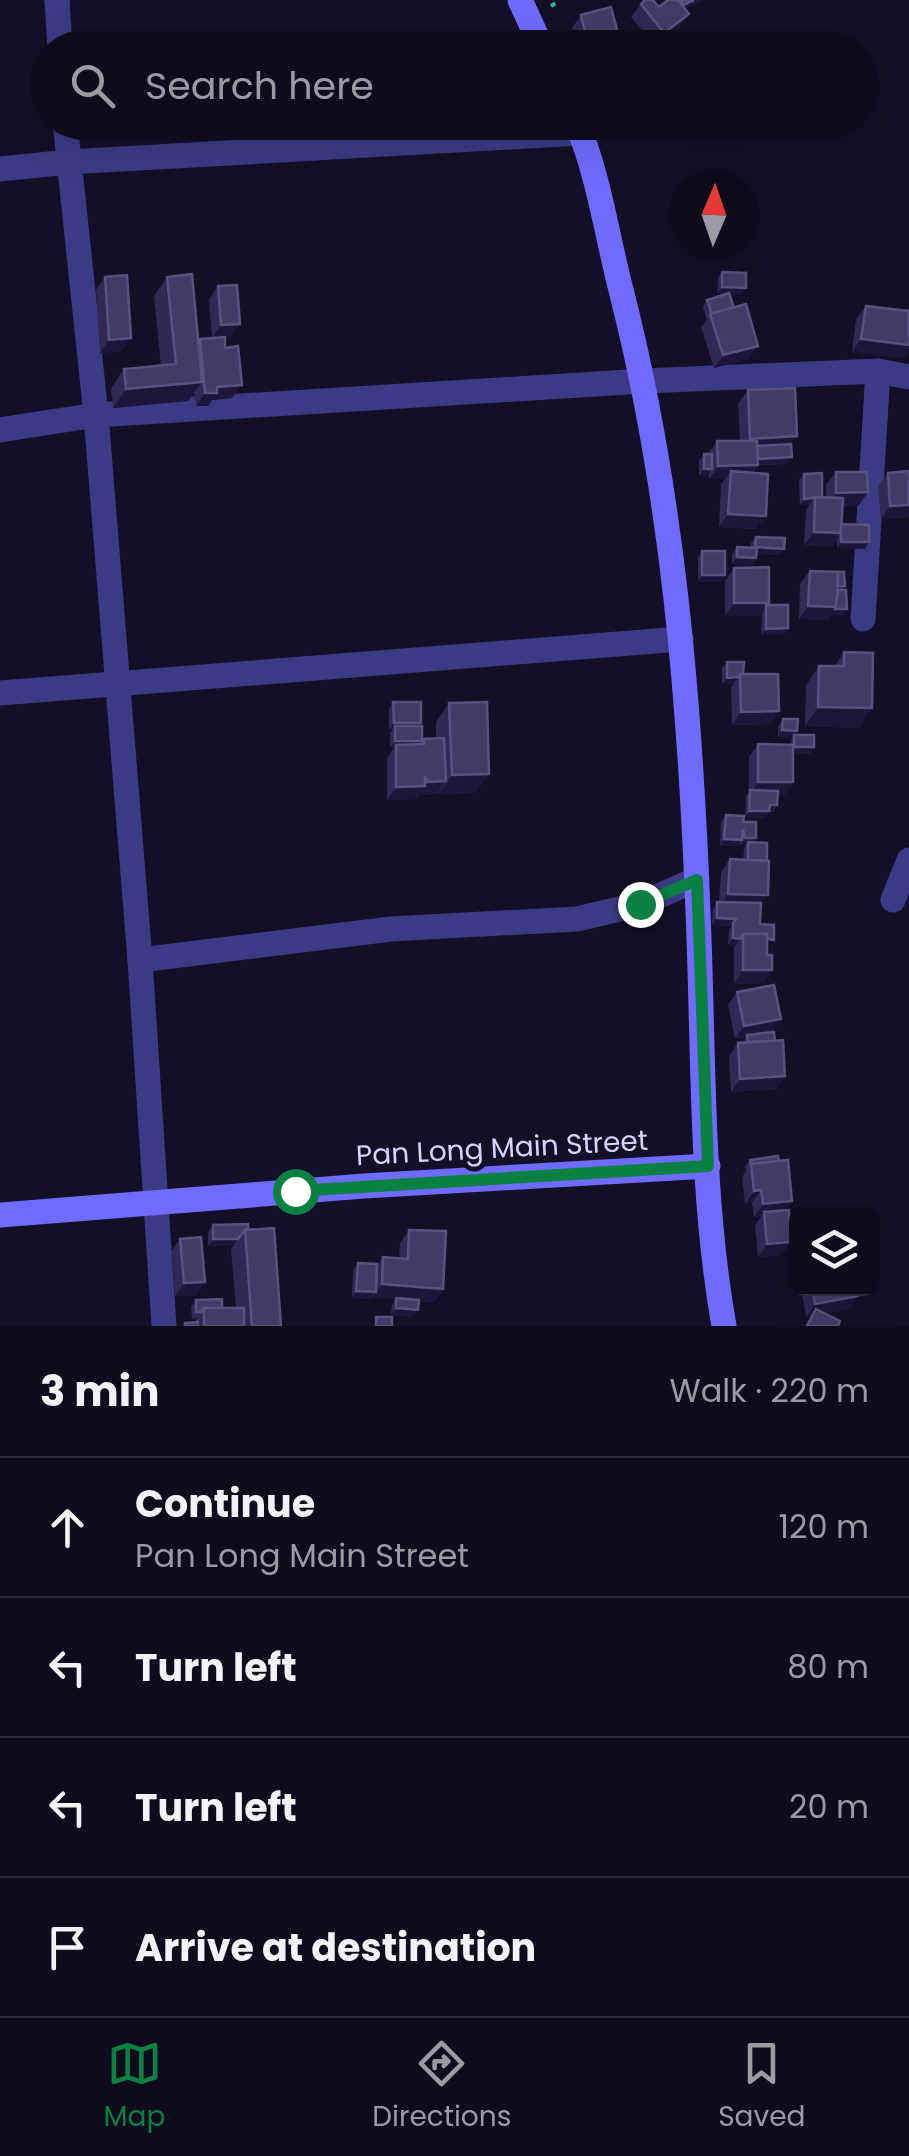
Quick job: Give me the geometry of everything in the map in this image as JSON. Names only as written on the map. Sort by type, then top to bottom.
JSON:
[{"type":"street","points":[[57,0],[59,30]]},
{"type":"street","points":[[520,0],[534,30]]},
{"type":"street","points":[[66,140],[96,414],[140,960],[164,1326]]},
{"type":"street","points":[[0,169],[399,140]]},
{"type":"street","points":[[582,140],[644,382],[681,639],[697,880],[708,1166],[715,1273],[724,1326]]},
{"type":"street","points":[[863,619],[878,372]]},
{"type":"street","points":[[0,430],[96,414],[644,382],[878,372],[909,377]]},
{"type":"street","points":[[0,692],[681,639]]},
{"type":"street","points":[[893,900],[909,860]]},
{"type":"street","points":[[140,960],[391,929],[577,919],[640,904],[697,880]]},
{"type":"street","name":"Pan Long Main Street","points":[[0,1216],[398,1184],[708,1166]]},
{"type":"building","points":[[653,0],[659,7],[668,0],[678,0],[689,14],[668,30],[662,30],[641,4]]},
{"type":"building","points":[[611,7],[617,30],[585,30],[581,15]]},
{"type":"building","points":[[722,272],[746,273],[746,288],[722,287]]},
{"type":"building","points":[[192,274],[202,382],[126,389],[124,369],[176,364],[167,277]]},
{"type":"building","points":[[127,275],[131,338],[109,340],[105,277]]},
{"type":"building","points":[[237,285],[240,324],[221,325],[218,286]]},
{"type":"building","points":[[729,293],[734,308],[712,314],[707,300]]},
{"type":"building","points":[[746,304],[758,346],[723,355],[710,314]]},
{"type":"building","points":[[866,306],[909,311],[909,345],[861,339]]},
{"type":"building","points":[[225,337],[225,348],[238,346],[242,385],[217,387],[217,393],[205,393],[200,339]]},
{"type":"building","points":[[795,388],[797,436],[750,439],[748,390]]},
{"type":"building","points":[[717,441],[757,441],[758,465],[718,466]]},
{"type":"building","points":[[791,444],[792,457],[758,459],[757,446]]},
{"type":"building","points":[[704,454],[712,454],[712,469],[704,469]]},
{"type":"building","points":[[731,471],[768,474],[766,516],[728,514]]},
{"type":"building","points":[[909,471],[909,505],[890,506],[888,473]]},
{"type":"building","points":[[836,472],[867,472],[868,492],[836,493]]},
{"type":"building","points":[[822,473],[822,497],[804,499],[804,474]]},
{"type":"building","points":[[815,497],[843,498],[841,533],[814,532]]},
{"type":"building","points":[[841,524],[869,525],[869,542],[841,542]]},
{"type":"building","points":[[756,537],[785,538],[784,549],[755,547]]},
{"type":"building","points":[[737,547],[757,548],[756,558],[737,557]]},
{"type":"building","points":[[702,551],[725,551],[725,575],[702,575]]},
{"type":"building","points":[[769,567],[769,603],[734,603],[734,568]]},
{"type":"building","points":[[810,571],[838,572],[837,607],[808,606]]},
{"type":"building","points":[[838,572],[844,572],[845,586],[838,586]]},
{"type":"building","points":[[838,590],[846,590],[847,609],[835,609]]},
{"type":"building","points":[[766,605],[788,605],[788,628],[766,629]]},
{"type":"building","points":[[844,652],[873,653],[872,708],[818,707],[819,666],[844,666]]},
{"type":"building","points":[[727,662],[744,662],[743,674],[727,678]]},
{"type":"building","points":[[740,674],[778,674],[779,711],[741,712]]},
{"type":"building","points":[[393,702],[421,702],[421,723],[394,723]]},
{"type":"building","points":[[487,702],[489,774],[452,775],[449,703]]},
{"type":"building","points":[[783,719],[798,719],[797,731],[782,730]]},
{"type":"building","points":[[395,726],[422,726],[422,741],[395,741]]},
{"type":"building","points":[[794,735],[814,735],[814,747],[794,747]]},
{"type":"building","points":[[444,738],[446,781],[427,782],[425,776],[425,786],[396,787],[396,745],[424,744],[424,739]]},
{"type":"building","points":[[758,744],[793,745],[793,782],[758,782]]},
{"type":"building","points":[[750,790],[778,791],[777,805],[770,805],[769,811],[749,811]]},
{"type":"building","points":[[726,815],[744,816],[743,822],[756,822],[756,838],[745,838],[743,829],[742,840],[724,839]]},
{"type":"building","points":[[748,842],[767,843],[767,861],[748,860]]},
{"type":"building","points":[[730,859],[769,861],[768,895],[728,894]]},
{"type":"building","points":[[717,902],[761,903],[760,924],[774,925],[774,940],[767,939],[767,934],[733,938],[736,919],[717,918]]},
{"type":"building","points":[[743,934],[767,934],[772,970],[743,970]]},
{"type":"building","points":[[774,985],[781,1019],[744,1026],[737,992]]},
{"type":"building","points":[[774,1032],[775,1041],[748,1042],[747,1035]]},
{"type":"building","points":[[783,1040],[785,1076],[740,1079],[738,1043]]},
{"type":"building","points":[[778,1156],[779,1161],[751,1165],[750,1160]]},
{"type":"building","points":[[788,1160],[792,1201],[763,1204],[761,1190],[754,1191],[751,1164]]},
{"type":"building","points":[[789,1210],[789,1242],[767,1244],[764,1212]]},
{"type":"building","points":[[248,1224],[238,1239],[213,1239],[213,1225]]},
{"type":"building","points":[[274,1228],[281,1326],[252,1326],[245,1230]]},
{"type":"building","points":[[409,1230],[446,1231],[443,1289],[382,1284],[383,1257],[408,1259]]},
{"type":"building","points":[[201,1237],[205,1282],[184,1283],[180,1239]]},
{"type":"building","points":[[358,1263],[377,1264],[376,1292],[356,1291]]},
{"type":"building","points":[[814,1296],[858,1296],[815,1304]]},
{"type":"building","points":[[396,1298],[419,1300],[418,1310],[396,1308]]},
{"type":"building","points":[[222,1299],[222,1308],[196,1312],[196,1300]]},
{"type":"building","points":[[204,1308],[244,1308],[244,1326],[204,1326]]},
{"type":"building","points":[[816,1309],[840,1321],[838,1326],[807,1326]]},
{"type":"building","points":[[376,1317],[392,1317],[392,1326],[376,1326]]},
{"type":"route","points":[[295,1191],[708,1166],[697,880],[640,904]]}]
